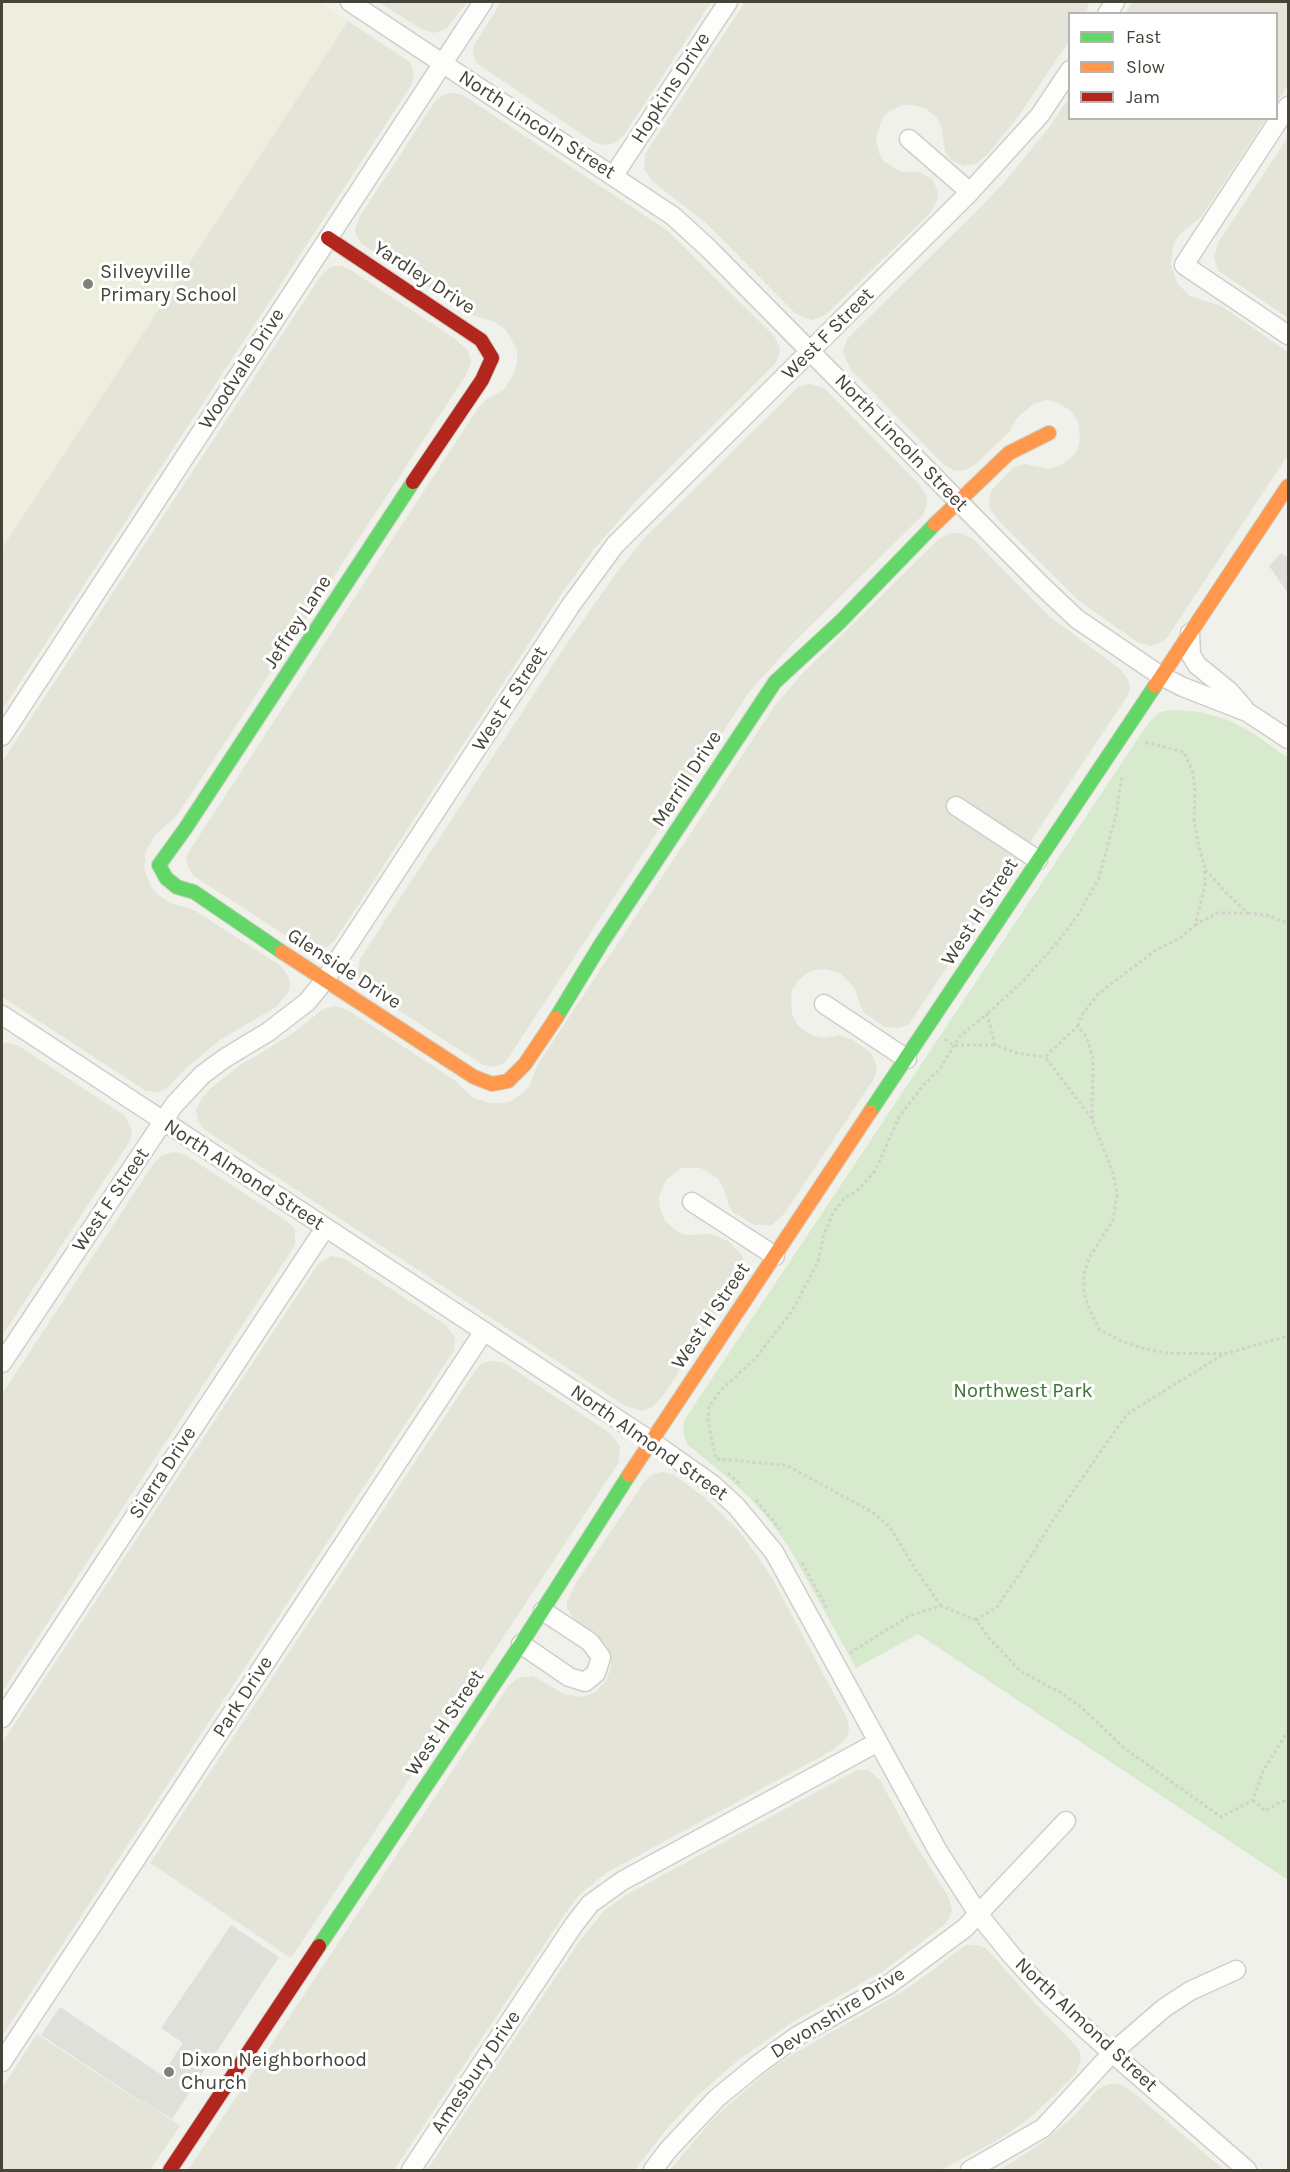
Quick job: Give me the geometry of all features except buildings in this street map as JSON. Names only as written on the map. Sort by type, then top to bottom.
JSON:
[{"type":"street","name":"North Lincoln Street","points":[[350,2],[673,216],[709,249],[1060,605],[1118,649],[1161,676],[1247,712],[1288,740]]},
{"type":"street","name":"Woodvale Drive","points":[[2,736],[483,2]]},
{"type":"street","name":"Hopkins Drive","points":[[614,175],[728,2]]},
{"type":"street","name":"West F Street","points":[[2,1363],[181,1097],[202,1075],[281,1023],[307,1002],[325,980],[565,614],[615,545],[970,192],[1040,115],[1068,73]]},
{"type":"street","points":[[1288,106],[1184,265],[1288,335]]},
{"type":"street","points":[[909,139],[970,192]]},
{"type":"street","name":"Yardley Drive","points":[[328,238],[481,340],[492,358]]},
{"type":"street","name":"Jeffrey Lane","points":[[194,892],[177,887],[166,878],[159,865],[482,380],[492,358]]},
{"type":"street","name":"Merrill Drive","points":[[474,1077],[492,1084],[508,1081],[525,1064],[547,1034],[602,944],[775,682],[841,621],[958,501],[1009,453],[1049,433]]},
{"type":"street","name":"West H Street","points":[[170,2170],[543,1611],[651,1441],[1288,486]]},
{"type":"street","points":[[1191,633],[1191,655],[1197,665],[1229,691],[1247,712]]},
{"type":"street","points":[[956,806],[1038,860]]},
{"type":"street","name":"Glenside Drive","points":[[194,892],[474,1077]]},
{"type":"street","points":[[824,1004],[907,1059]]},
{"type":"street","name":"North Almond Street","points":[[2,1015],[651,1441],[693,1470],[732,1502],[752,1522],[774,1552],[939,1853],[979,1915],[1047,1994],[1247,2170]]},
{"type":"street","points":[[692,1202],[775,1256]]},
{"type":"street","name":"Sierra Drive","points":[[2,1718],[325,1228]]},
{"type":"street","name":"Park Drive","points":[[2,2062],[484,1331]]},
{"type":"street","points":[[521,1644],[570,1677],[585,1682],[596,1674],[601,1657],[590,1642],[543,1611]]},
{"type":"street","name":"Amesbury Drive","points":[[411,2170],[590,1904],[622,1881],[878,1742]]},
{"type":"street","name":"Devonshire Drive","points":[[653,2170],[668,2150],[717,2098],[756,2066],[797,2036],[888,1985],[965,1928],[1066,1821]]},
{"type":"street","points":[[970,2170],[1043,2128],[1112,2053],[1164,2008],[1190,1991],[1236,1970]]},
{"type":"path","points":[[1141,741],[1184,752],[1192,773],[1195,790],[1194,819],[1205,868],[1205,886],[1195,924]]},
{"type":"path","points":[[1123,768],[1116,815],[1099,878],[1078,915],[1056,944],[1021,982],[959,1037],[940,1067],[899,1117],[875,1172],[859,1189],[844,1199],[833,1213],[824,1234],[818,1262],[792,1311],[756,1358],[720,1391],[709,1407],[708,1421],[716,1459],[786,1465],[872,1512],[890,1527],[941,1606],[976,1620],[989,1638],[1020,1671],[1063,1694],[1082,1708],[1124,1748],[1221,1817],[1253,1800],[1263,1771],[1288,1731]]},
{"type":"path","points":[[1205,868],[1229,896],[1248,913]]},
{"type":"path","points":[[1045,1057],[1078,1026],[1081,1016],[1098,994],[1153,952],[1181,937],[1195,924],[1217,913],[1266,915],[1288,923]]},
{"type":"path","points":[[987,1014],[995,1045]]},
{"type":"path","points":[[1078,1026],[1087,1038],[1093,1058],[1092,1119]]},
{"type":"path","points":[[942,1037],[953,1045],[995,1045],[1017,1053],[1045,1057],[1092,1119],[1113,1173],[1117,1195],[1113,1220],[1089,1258],[1084,1275],[1084,1293],[1100,1330],[1141,1348],[1193,1355],[1224,1354],[1288,1336]]},
{"type":"path","points":[[976,1620],[997,1607],[1053,1520],[1127,1414],[1224,1354]]},
{"type":"path","points":[[850,1653],[909,1616],[941,1606]]},
{"type":"path","points":[[1253,1800],[1265,1811],[1288,1800]]},
{"type":"shaded area","name":"Silveyville Primary School","points":[[2,2],[319,2],[348,21],[2,548]]},
{"type":"shaded area","points":[[379,2],[467,2],[446,29],[434,33],[421,29]]},
{"type":"shaded area","points":[[501,2],[711,2],[624,135],[615,143],[606,145],[595,143],[476,63],[474,45]]},
{"type":"shaded area","points":[[745,2],[1087,2],[1086,12],[1068,12],[1068,42],[1020,114],[988,154],[976,164],[964,166],[951,160],[945,151],[941,126],[937,118],[925,108],[903,105],[888,112],[882,119],[876,138],[879,153],[884,161],[897,170],[919,172],[932,179],[938,198],[931,212],[837,304],[825,315],[812,320],[793,311],[706,223],[652,181],[644,169],[645,154]]},
{"type":"shaded area","points":[[1133,2],[1288,2],[1288,85],[1278,101],[1278,12],[1126,12]]},
{"type":"shaded area","points":[[348,21],[410,62],[414,73],[412,84],[2,710],[2,548]]},
{"type":"shaded area","points":[[445,94],[463,95],[668,231],[775,337],[780,353],[774,365],[635,502],[594,549],[562,593],[335,940],[326,948],[311,950],[194,876],[188,867],[186,856],[478,408],[487,399],[504,390],[514,373],[517,350],[506,330],[495,322],[469,314],[362,244],[356,235],[355,229],[360,216],[436,100]]},
{"type":"shaded area","points":[[1068,100],[1068,120],[1265,120],[1201,217],[1179,235],[1173,246],[1171,264],[1177,283],[1190,296],[1221,306],[1288,352],[1288,455],[1168,636],[1151,646],[1137,642],[1078,600],[998,520],[989,505],[991,491],[1014,467],[1025,464],[1049,469],[1060,466],[1071,458],[1078,449],[1080,439],[1078,422],[1070,410],[1047,400],[1033,404],[1016,419],[1010,431],[976,464],[965,470],[955,471],[944,465],[850,369],[843,352],[847,339],[983,205],[1051,125]]},
{"type":"shaded area","points":[[1288,137],[1288,318],[1218,270],[1214,258],[1218,243]]},
{"type":"shaded area","points":[[334,266],[349,269],[454,338],[468,350],[471,362],[466,375],[176,817],[156,834],[146,851],[144,870],[157,894],[170,903],[194,910],[281,966],[290,984],[289,991],[276,1007],[220,1040],[185,1069],[166,1089],[159,1092],[146,1091],[2,997],[2,762],[320,277]]},
{"type":"shaded area","points":[[809,384],[824,388],[919,484],[927,496],[926,508],[922,516],[793,643],[750,691],[508,1058],[504,1063],[494,1067],[483,1065],[367,990],[360,983],[357,974],[360,959],[568,642],[616,573],[647,535],[798,387]]},
{"type":"shaded area","points":[[951,533],[961,533],[973,539],[1050,617],[1120,669],[1128,679],[1130,688],[1128,695],[909,1024],[899,1028],[885,1027],[863,1012],[854,987],[841,974],[825,969],[815,970],[807,973],[798,981],[792,990],[791,1002],[792,1014],[798,1026],[813,1036],[824,1038],[839,1035],[853,1040],[871,1053],[877,1065],[876,1073],[784,1214],[772,1225],[755,1225],[734,1213],[729,1207],[724,1189],[718,1179],[701,1168],[682,1168],[666,1180],[659,1196],[659,1205],[665,1221],[679,1233],[712,1234],[728,1241],[742,1255],[745,1264],[741,1278],[653,1407],[642,1411],[625,1406],[205,1130],[198,1121],[196,1110],[202,1098],[211,1088],[239,1066],[292,1034],[323,1009],[334,1006],[348,1010],[454,1080],[473,1098],[490,1103],[503,1103],[511,1101],[524,1092],[530,1085],[538,1064],[776,704],[802,674],[940,538]]},
{"type":"shaded area","points":[[1281,553],[1288,558],[1288,593],[1269,566]]},
{"type":"shaded area","points":[[2,1044],[17,1045],[124,1115],[132,1130],[130,1141],[2,1336]]},
{"type":"shaded area","points":[[173,1152],[184,1154],[288,1222],[295,1230],[295,1245],[2,1692],[2,1394],[154,1163],[163,1155]]},
{"type":"shaded area","points":[[331,1256],[345,1259],[446,1325],[455,1338],[454,1350],[2,2036],[2,1743],[318,1264]]},
{"type":"shaded area","points":[[491,1361],[506,1364],[611,1434],[620,1446],[619,1462],[291,1958],[150,1863],[475,1371],[482,1363]]},
{"type":"shaded area","points":[[663,1472],[674,1475],[705,1498],[737,1529],[756,1554],[773,1580],[848,1720],[849,1730],[846,1739],[833,1750],[606,1873],[579,1895],[394,2170],[188,2170],[509,1685],[518,1678],[533,1676],[564,1694],[583,1697],[595,1692],[606,1681],[611,1667],[606,1645],[574,1620],[567,1608],[567,1602],[577,1581],[645,1481],[653,1474]]},
{"type":"shaded area","points":[[857,1770],[869,1770],[880,1780],[912,1839],[948,1896],[952,1910],[944,1925],[883,1971],[791,2023],[737,2061],[694,2099],[665,2131],[635,2170],[427,2170],[581,1939],[605,1910],[626,1895]]},
{"type":"shaded area","points":[[231,1925],[279,1957],[172,2119],[144,2101],[142,2102],[41,2035],[60,2007],[162,2075],[183,2043],[161,2028]]},
{"type":"shaded area","points":[[966,1945],[978,1945],[987,1949],[1079,2049],[1081,2059],[1076,2073],[1028,2119],[1001,2138],[941,2170],[670,2170],[712,2120],[759,2078],[788,2057],[907,1989]]},
{"type":"shaded area","points":[[37,2034],[180,2126],[150,2170],[2,2170],[2,2088]]},
{"type":"shaded area","points":[[1109,2084],[1120,2084],[1133,2092],[1224,2170],[1000,2170],[1046,2140],[1076,2114],[1098,2089]]},
{"type":"green space","name":"Northwest Park","points":[[1173,710],[1201,712],[1228,720],[1250,731],[1288,758],[1288,1880],[918,1634],[856,1668],[790,1549],[771,1522],[751,1499],[687,1444],[683,1430],[684,1421],[693,1407],[1149,722],[1160,712]]},
{"type":"traffic: fast","points":[[282,952],[194,892],[177,887],[166,878],[159,865],[413,482]]},
{"type":"traffic: fast","points":[[556,1018],[601,944],[775,682],[841,621],[935,524]]},
{"type":"traffic: fast","points":[[870,1112],[1155,686]]},
{"type":"traffic: fast","points":[[319,1946],[521,1644],[629,1475]]},
{"type":"traffic: slow","points":[[935,524],[1009,453],[1049,433]]},
{"type":"traffic: slow","points":[[1155,686],[1288,486]]},
{"type":"traffic: slow","points":[[282,952],[474,1077],[492,1084],[508,1081],[525,1064],[556,1018]]},
{"type":"traffic: slow","points":[[629,1475],[870,1112]]},
{"type":"traffic: jam","points":[[328,238],[481,340],[492,358],[482,380],[413,482]]},
{"type":"traffic: jam","points":[[170,2170],[319,1946]]},
{"type":"place","name":"Silveyville Primary School","points":[[88,284]]},
{"type":"place","name":"Dixon Neighborhood Church","points":[[169,2072]]}]
